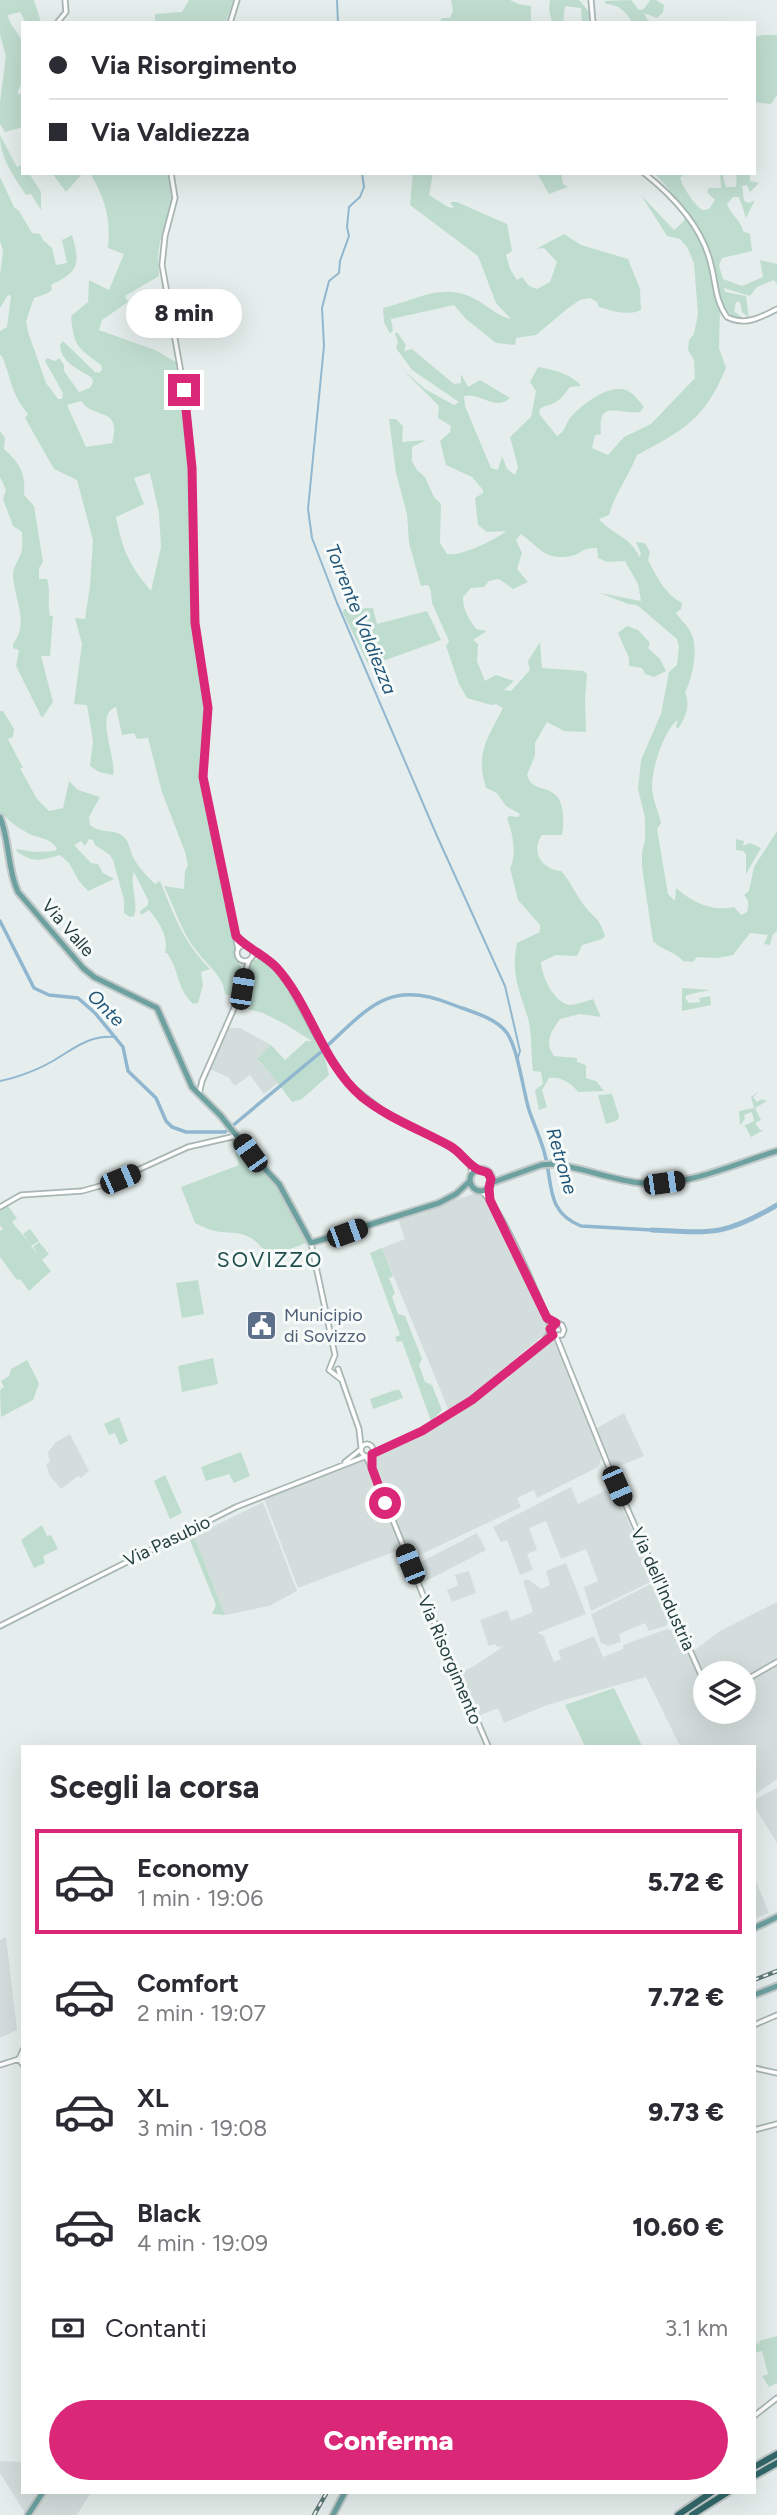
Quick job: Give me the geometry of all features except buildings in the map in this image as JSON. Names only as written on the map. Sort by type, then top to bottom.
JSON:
[{"type":"highway","points":[[756,2466],[777,2454]]},
{"type":"highway","points":[[756,2475],[777,2463]]},
{"type":"highway","points":[[678,2515],[709,2494]]},
{"type":"highway","points":[[692,2515],[725,2494]]},
{"type":"main road","name":"Via Valle","points":[[0,817],[7,838],[12,878],[19,892],[83,968],[94,977],[157,1008],[192,1087],[234,1131],[287,1195],[311,1243]]},
{"type":"main road","points":[[311,1243],[439,1203],[464,1190],[477,1190],[490,1182],[548,1164],[629,1181],[664,1183],[777,1151]]},
{"type":"main road","points":[[456,1194],[478,1170],[485,1171],[490,1182]]},
{"type":"main road","points":[[470,1181],[477,1190]]},
{"type":"main road","points":[[756,1927],[777,1917]]},
{"type":"main road","points":[[756,1994],[777,1986]]},
{"type":"main road","points":[[28,2515],[42,2494]]},
{"type":"main road","points":[[333,2515],[344,2494]]},
{"type":"street","points":[[58,21],[66,10],[65,0]]},
{"type":"street","points":[[231,21],[237,0]]},
{"type":"street","points":[[591,0],[593,21]]},
{"type":"street","points":[[171,175],[175,201],[165,236],[162,265],[184,390],[191,449],[195,623],[208,708],[203,777],[244,972]]},
{"type":"street","points":[[646,175],[660,186],[694,228],[709,257],[718,300],[727,317],[747,322],[777,309]]},
{"type":"street","points":[[236,936],[276,967],[317,1037],[350,1085],[383,1111],[452,1147],[478,1170]]},
{"type":"street","points":[[238,949],[246,945]]},
{"type":"street","points":[[199,1094],[202,1081],[242,989],[244,972],[253,951]]},
{"type":"street","points":[[240,958],[267,959]]},
{"type":"street","points":[[0,1207],[21,1195],[82,1191],[107,1184],[188,1147],[234,1131]]},
{"type":"street","points":[[469,1162],[472,1174]]},
{"type":"street","points":[[490,1182],[490,1200]]},
{"type":"street","points":[[477,1190],[490,1200]]},
{"type":"street","name":"Via dell'Industria","points":[[490,1200],[561,1347],[608,1465],[696,1661]]},
{"type":"street","points":[[311,1243],[335,1355],[330,1372],[336,1372],[342,1380],[361,1435],[372,1447],[395,1443],[422,1431],[472,1400],[553,1333],[556,1323]]},
{"type":"street","points":[[547,1318],[564,1327],[562,1335],[553,1333]]},
{"type":"street","name":"Via dell'Industria","points":[[561,1347],[562,1335]]},
{"type":"street","points":[[361,1435],[361,1448],[368,1456],[372,1447]]},
{"type":"street","name":"Via Pasubio","points":[[0,1626],[236,1507],[395,1443]]},
{"type":"street","points":[[361,1448],[367,1444]]},
{"type":"street","name":"Via Pasubio","points":[[340,1466],[361,1448]]},
{"type":"street","name":"Via Risorgimento","points":[[368,1456],[487,1745]]},
{"type":"street","points":[[756,1674],[777,1662]]},
{"type":"street","points":[[756,2024],[777,2015]]},
{"type":"street","points":[[0,2065],[19,2059],[21,2054]]},
{"type":"street","points":[[756,2068],[777,2073]]},
{"type":"street","points":[[756,2129],[777,2124]]},
{"type":"street","points":[[756,2414],[777,2398]]},
{"type":"shaded area","points":[[240,1028],[271,1045],[257,1060],[279,1082],[264,1094],[250,1075],[235,1086],[228,1077],[209,1069],[224,1031]]},
{"type":"shaded area","points":[[476,1193],[484,1196],[547,1327],[547,1332],[468,1399],[449,1411],[382,1248],[405,1239],[398,1219]]},
{"type":"shaded area","points":[[553,1340],[556,1341],[601,1457],[600,1464],[537,1498],[534,1490],[517,1498],[521,1507],[411,1559],[376,1471],[375,1457],[416,1439],[460,1413]]},
{"type":"shaded area","points":[[624,1413],[644,1456],[612,1469],[595,1429]]},
{"type":"shaded area","points":[[70,1434],[89,1471],[61,1489],[50,1476],[46,1464],[50,1462],[48,1452],[56,1442]]},
{"type":"shaded area","points":[[363,1461],[368,1463],[401,1549],[298,1588],[264,1499]]},
{"type":"shaded area","points":[[571,1487],[578,1504],[613,1487],[654,1580],[591,1611],[584,1587],[598,1581],[586,1549],[561,1559],[546,1521],[529,1528],[537,1550],[527,1554],[533,1570],[520,1575],[507,1540],[501,1542],[493,1527]]},
{"type":"shaded area","points":[[263,1502],[297,1591],[269,1606],[225,1615],[194,1536]]},
{"type":"shaded area","points":[[477,1533],[486,1550],[422,1583],[415,1565]]},
{"type":"shaded area","points":[[566,1563],[586,1614],[537,1633],[543,1635],[554,1662],[561,1659],[558,1651],[594,1636],[603,1657],[623,1649],[623,1645],[667,1629],[677,1632],[688,1655],[720,1631],[777,1602],[777,1779],[756,1794],[756,1745],[680,1745],[646,1677],[547,1705],[504,1723],[498,1708],[476,1717],[457,1674],[504,1646],[489,1646],[480,1620],[507,1610],[511,1621],[533,1612],[523,1581],[528,1579],[541,1589],[550,1585],[546,1571]]},
{"type":"shaded area","points":[[469,1571],[476,1593],[452,1602],[447,1590],[458,1585],[455,1575]]},
{"type":"shaded area","points":[[655,1582],[670,1616],[666,1626],[649,1631],[645,1623],[619,1634],[621,1642],[608,1646],[601,1643],[591,1614]]},
{"type":"shaded area","points":[[777,1788],[777,1843],[756,1809],[756,1799]]},
{"type":"shaded area","points":[[756,1882],[769,1913],[756,1918]]},
{"type":"shaded area","points":[[6,1937],[17,2030],[0,2038],[0,1940]]},
{"type":"shaded area","points":[[0,2461],[21,2462],[21,2494],[36,2494],[25,2513],[0,2473]]},
{"type":"shaded area","points":[[46,2494],[90,2494],[77,2515],[32,2515]]},
{"type":"green space","points":[[0,0],[34,0],[41,21],[25,21],[20,12],[8,15],[10,23],[21,39],[21,82],[17,93],[21,94],[21,128],[5,132],[0,124],[0,102],[6,56],[0,35]]},
{"type":"green space","points":[[189,0],[234,0],[226,21],[155,21],[155,14],[182,12]]},
{"type":"green space","points":[[451,0],[510,0],[531,6],[531,21],[440,21],[442,18],[450,18],[453,11]]},
{"type":"green space","points":[[550,0],[579,0],[590,13],[588,21],[582,21],[581,8],[565,6],[563,21],[552,21]]},
{"type":"green space","points":[[631,0],[639,10],[644,9],[650,0],[664,5],[663,12],[657,18],[644,13],[650,21],[631,21],[622,9],[604,1]]},
{"type":"green space","points":[[777,35],[777,95],[771,104],[756,102],[756,37]]},
{"type":"green space","points":[[0,135],[17,167],[21,165],[21,175],[30,175],[41,192],[41,210],[31,194],[26,195],[8,166]]},
{"type":"green space","points":[[53,175],[81,175],[66,192]]},
{"type":"green space","points":[[91,175],[170,175],[171,202],[158,251],[159,276],[125,296],[128,302],[102,320],[99,330],[155,350],[176,362],[189,456],[193,630],[205,702],[201,778],[226,893],[231,932],[236,945],[234,954],[241,967],[236,998],[225,994],[219,977],[193,946],[164,886],[184,889],[188,865],[185,852],[162,792],[148,738],[137,739],[134,733],[122,735],[116,707],[110,711],[106,727],[113,775],[99,772],[90,766],[93,741],[87,705],[74,704],[82,644],[75,618],[85,619],[93,540],[77,480],[54,469],[25,418],[28,414],[15,392],[0,355],[0,331],[7,327],[11,296],[8,295],[0,308],[3,251],[0,241],[0,177],[14,207],[32,233],[40,234],[52,248],[56,265],[67,263],[62,240],[72,235],[75,245],[76,261],[72,271],[51,285],[52,290],[34,298],[26,321],[46,383],[58,399],[62,399],[63,393],[45,361],[47,358],[55,361],[59,358],[64,365],[64,371],[79,392],[90,388],[93,382],[92,378],[72,365],[64,356],[60,345],[63,341],[95,372],[102,370],[101,365],[75,340],[71,316],[88,302],[89,280],[109,290],[124,254],[108,248],[108,218]],"holes":[[[81,401],[87,407],[110,418],[114,431],[112,443],[86,447],[67,405]],[[150,473],[159,513],[161,547],[151,591],[128,556],[116,517],[144,504],[134,478]]]},
{"type":"green space","points":[[413,175],[433,175],[429,195],[448,207],[454,208],[450,202],[457,202],[507,224],[512,251],[506,255],[510,269],[517,280],[522,277],[529,286],[537,289],[550,282],[557,262],[544,248],[536,249],[564,234],[581,245],[628,259],[640,289],[641,310],[620,312],[599,307],[597,302],[590,298],[580,300],[536,335],[516,338],[515,345],[496,343],[466,319],[454,305],[391,319],[393,330],[390,334],[384,322],[383,308],[439,292],[462,294],[511,319],[496,303],[478,256],[410,205]]},
{"type":"green space","points":[[538,175],[561,175],[563,184],[568,187],[549,194]]},
{"type":"green space","points":[[656,175],[683,175],[680,178],[692,200],[702,210],[709,209],[715,200],[707,192],[709,188],[721,188],[720,175],[723,175],[726,187],[736,187],[737,175],[750,175],[750,181],[759,183],[750,192],[747,185],[742,186],[744,201],[749,203],[755,200],[746,218],[739,197],[733,197],[727,204],[743,231],[750,234],[752,251],[722,258],[719,266],[723,279],[742,286],[763,277],[760,260],[777,264],[777,284],[774,280],[757,287],[750,296],[724,288],[725,292],[746,296],[749,318],[742,312],[740,302],[736,302],[734,311],[745,320],[732,316],[724,308],[720,311],[719,348],[726,368],[710,400],[680,430],[637,455],[609,515],[599,519],[632,545],[639,557],[641,554],[636,542],[645,543],[650,552],[648,560],[658,578],[670,594],[682,603],[681,609],[676,613],[693,638],[695,654],[685,693],[686,711],[678,729],[678,720],[664,740],[652,786],[661,823],[657,829],[668,894],[675,901],[676,888],[703,905],[734,907],[741,915],[747,912],[748,903],[744,895],[749,891],[754,867],[777,831],[777,931],[773,934],[770,945],[764,944],[768,935],[750,933],[733,955],[717,958],[697,957],[693,962],[683,961],[653,941],[642,867],[645,818],[638,789],[641,760],[661,714],[669,672],[677,665],[677,639],[637,605],[600,593],[641,601],[638,584],[625,561],[607,562],[598,558],[597,548],[585,549],[571,556],[548,555],[521,534],[516,540],[522,553],[517,569],[528,582],[513,589],[499,579],[489,581],[484,587],[471,588],[463,597],[464,606],[476,629],[487,631],[473,640],[478,644],[477,661],[485,681],[496,675],[514,681],[504,690],[511,691],[530,670],[528,661],[540,642],[542,668],[584,671],[587,674],[586,732],[564,731],[547,722],[535,743],[535,755],[527,775],[535,785],[557,796],[563,812],[562,835],[542,835],[537,847],[540,859],[548,867],[561,871],[598,921],[605,936],[582,945],[577,956],[556,955],[541,962],[543,974],[554,995],[565,1004],[593,999],[601,1017],[580,1014],[560,1019],[552,1033],[549,1046],[554,1056],[577,1058],[577,1062],[586,1065],[586,1078],[596,1081],[604,1091],[578,1092],[565,1081],[549,1078],[542,1090],[547,1107],[539,1110],[535,1090],[543,1084],[541,1072],[533,1071],[530,1027],[516,980],[515,963],[517,943],[540,932],[540,925],[518,900],[510,868],[513,844],[507,819],[520,814],[506,806],[497,793],[486,788],[482,765],[488,737],[503,708],[467,698],[459,684],[446,646],[449,641],[432,603],[428,585],[421,586],[409,543],[407,514],[396,473],[389,419],[396,419],[403,426],[402,442],[426,440],[412,447],[412,461],[441,504],[440,543],[447,554],[477,547],[506,531],[487,532],[478,525],[475,498],[483,493],[483,490],[472,477],[446,465],[440,441],[450,432],[451,426],[438,418],[439,406],[401,368],[425,389],[454,405],[459,402],[412,370],[396,348],[398,342],[395,334],[397,332],[406,345],[404,351],[412,349],[454,384],[461,383],[461,374],[468,387],[480,380],[510,398],[499,403],[464,396],[465,406],[491,468],[498,470],[502,456],[507,469],[515,475],[518,467],[510,437],[531,417],[536,391],[530,382],[538,367],[567,375],[581,386],[570,387],[559,400],[539,410],[557,436],[570,418],[588,401],[605,392],[621,389],[628,391],[644,407],[640,412],[611,411],[602,416],[601,434],[595,435],[592,448],[608,455],[624,437],[651,424],[695,378],[694,360],[688,350],[698,314],[694,263],[680,239],[667,236],[641,195],[674,230],[684,221],[686,212]]},
{"type":"green space","points":[[0,431],[5,438],[4,449],[21,469],[24,495],[34,506],[43,562],[39,568],[39,579],[47,579],[49,611],[50,616],[53,616],[50,656],[41,656],[53,702],[42,718],[16,666],[19,650],[13,648],[21,619],[13,575],[21,552],[22,532],[13,526],[3,499],[6,490],[0,477]]},
{"type":"green space","points":[[373,608],[377,624],[427,611],[441,640],[369,666],[343,613],[344,609]]},
{"type":"green space","points":[[627,626],[638,630],[650,643],[648,648],[660,659],[666,671],[654,677],[645,674],[642,668],[629,666],[629,658],[618,633]]},
{"type":"green space","points":[[0,711],[3,711],[14,729],[13,737],[8,739],[37,799],[49,811],[63,808],[69,781],[78,790],[100,797],[89,817],[90,825],[121,835],[127,840],[141,869],[155,884],[160,881],[186,938],[210,969],[201,972],[203,985],[198,1003],[193,1004],[184,992],[171,960],[165,953],[165,936],[157,920],[149,910],[141,915],[140,911],[148,905],[148,900],[134,872],[135,910],[134,916],[130,917],[124,913],[124,900],[113,860],[95,845],[93,840],[89,839],[85,846],[81,841],[74,845],[91,863],[98,864],[103,873],[114,879],[88,891],[69,863],[60,855],[38,860],[16,851],[55,851],[57,848],[19,828],[0,812]]},
{"type":"green space","points":[[736,839],[744,841],[743,846],[750,843],[761,848],[746,874],[746,854],[736,850]]},
{"type":"green space","points":[[258,959],[268,963],[278,973],[324,1055],[329,1075],[302,1099],[292,1102],[257,1059],[271,1045],[285,1060],[306,1041],[312,1041],[263,1013],[236,1006],[250,961]]},
{"type":"green space","points":[[682,988],[710,990],[687,995],[685,998],[689,1003],[700,1002],[699,998],[710,996],[711,1005],[682,1011]]},
{"type":"green space","points":[[759,1091],[753,1097],[757,1102],[762,1099],[767,1101],[755,1108],[761,1120],[755,1123],[760,1130],[764,1130],[751,1137],[745,1126],[741,1127],[754,1121],[752,1112],[744,1115],[745,1119],[740,1125],[739,1111],[754,1108],[751,1097]]},
{"type":"green space","points":[[612,1094],[619,1116],[618,1120],[606,1124],[598,1095]]},
{"type":"green space","points":[[236,1137],[279,1187],[309,1242],[276,1254],[265,1250],[246,1235],[214,1231],[195,1223],[181,1187],[239,1165],[231,1140]]},
{"type":"green space","points":[[7,1205],[17,1218],[12,1222],[30,1244],[23,1234],[30,1229],[39,1241],[31,1246],[38,1255],[33,1247],[39,1242],[49,1254],[42,1260],[51,1271],[29,1291],[0,1257],[0,1231],[3,1229],[0,1225],[0,1211]]},
{"type":"green space","points":[[382,1248],[393,1276],[389,1278],[395,1293],[392,1297],[398,1314],[405,1316],[422,1359],[419,1365],[425,1382],[432,1385],[442,1410],[431,1421],[402,1341],[397,1342],[395,1337],[400,1335],[370,1253]]},
{"type":"green space","points":[[198,1280],[204,1314],[182,1318],[176,1283]]},
{"type":"green space","points":[[213,1358],[218,1384],[182,1392],[178,1366]]},
{"type":"green space","points":[[27,1360],[39,1383],[33,1400],[1,1417],[0,1390],[4,1387],[1,1381],[9,1376],[11,1369]]},
{"type":"green space","points":[[400,1390],[403,1398],[373,1409],[370,1399]]},
{"type":"green space","points":[[119,1417],[128,1441],[120,1445],[115,1433],[109,1435],[104,1424]]},
{"type":"green space","points":[[241,1452],[250,1476],[234,1483],[229,1474],[206,1481],[201,1467]]},
{"type":"green space","points":[[165,1475],[182,1513],[170,1519],[154,1481]]},
{"type":"green space","points":[[42,1525],[58,1549],[43,1556],[45,1563],[34,1568],[21,1540]]},
{"type":"green space","points":[[194,1536],[225,1615],[212,1614],[216,1605],[189,1538]]},
{"type":"green space","points":[[614,1688],[642,1745],[585,1745],[565,1705]]},
{"type":"green space","points":[[777,2336],[777,2383],[769,2387],[762,2376],[768,2374],[762,2351],[756,2352],[756,2344],[760,2345],[759,2341]]},
{"type":"waterway","name":"Torrente Valdiezza","points":[[337,0],[338,21]]},
{"type":"waterway","name":"Torrente Valdiezza","points":[[362,175],[364,187],[360,197],[349,207],[349,236],[340,261],[339,273],[329,281],[322,308],[324,346],[308,509],[312,538],[437,836],[505,986],[520,1051],[517,1061]]},
{"type":"waterway","name":"Onte","points":[[0,921],[34,988],[49,995],[78,998],[95,1013],[123,1047],[128,1071],[156,1098],[166,1121],[172,1127],[186,1132],[225,1132],[321,1052]]},
{"type":"waterway","name":"Retrone","points":[[327,1046],[369,1009],[396,996],[430,997],[489,1019],[502,1027],[511,1040],[529,1110],[542,1143],[553,1196],[562,1213],[581,1226],[652,1230]]},
{"type":"waterway","points":[[0,1081],[39,1068],[89,1041],[116,1037]]},
{"type":"waterway","name":"Retrone","points":[[652,1230],[717,1230],[744,1222],[777,1205]]},
{"type":"railway","points":[[756,1979],[777,1971]]},
{"type":"railway","points":[[314,2515],[326,2494]]},
{"type":"place","name":"Municipio di Sovizzo","points":[[261,1325]]},
{"type":"district","name":"SOVIZZO","points":[[270,1259]]},
{"type":"route","points":[[184,390],[192,468],[195,623],[208,708],[203,777],[236,936],[276,967],[317,1037],[350,1085],[362,1097],[452,1147],[478,1170],[491,1176],[490,1200],[547,1318],[556,1323],[550,1329],[553,1335],[472,1400],[422,1431],[371,1455],[372,1468],[385,1503]]}]
